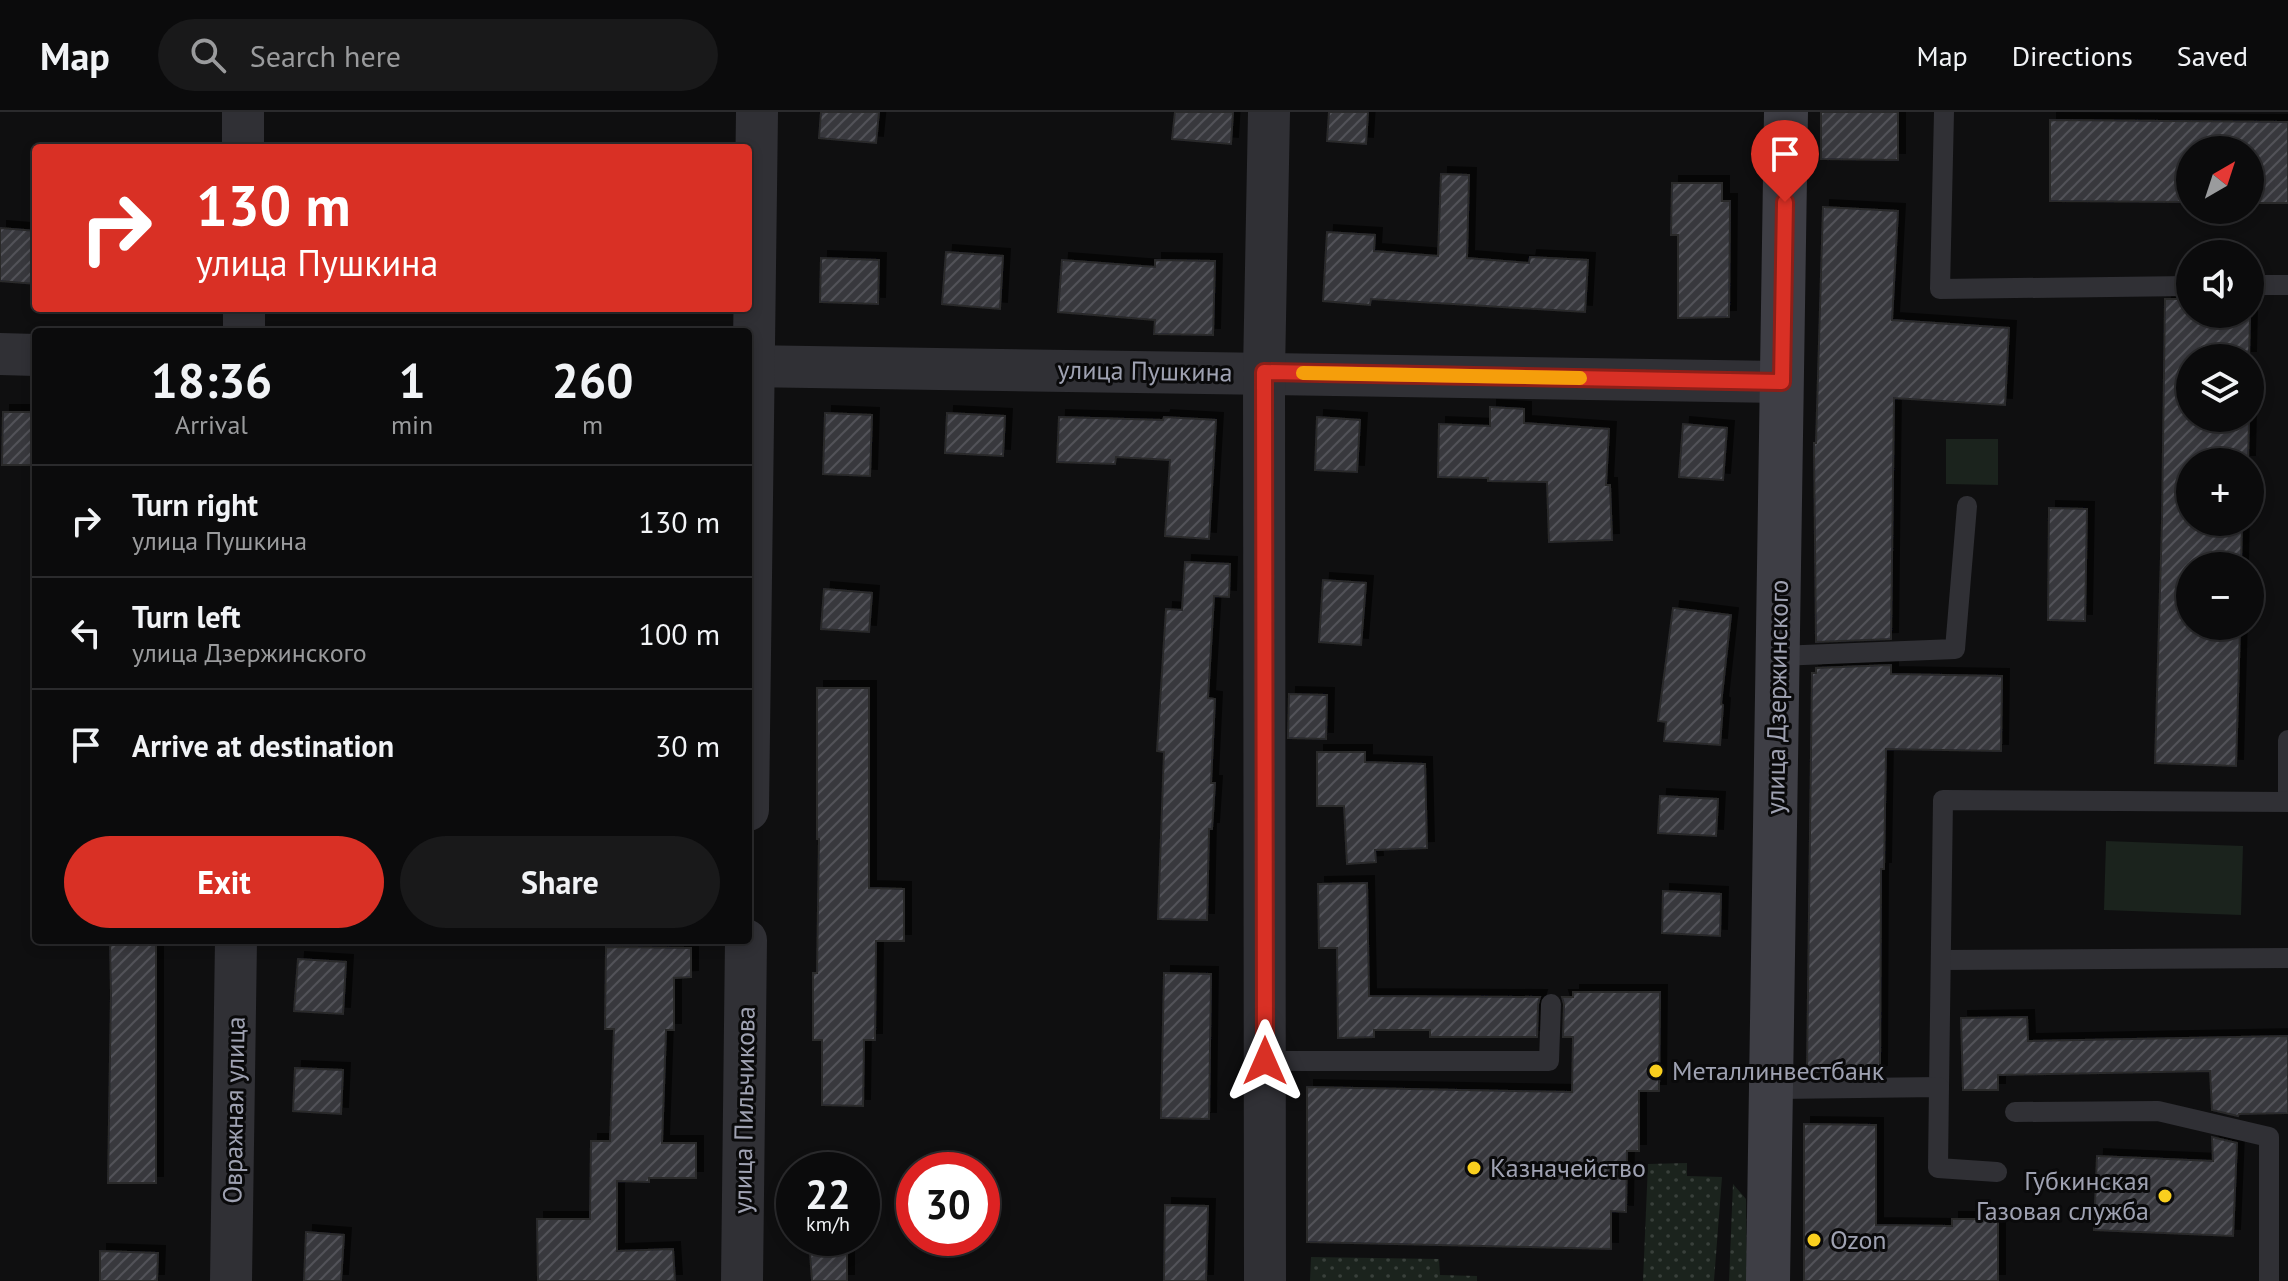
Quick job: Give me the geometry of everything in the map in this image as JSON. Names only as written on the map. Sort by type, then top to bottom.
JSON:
[{"type":"main road","name":"улица Дзержинского","points":[[1768,1281],[1786,112]]},
{"type":"street","points":[[243,112],[243,144]]},
{"type":"street","points":[[752,328],[757,112]]},
{"type":"street","points":[[1265,1281],[1264,372],[1269,112]]},
{"type":"street","points":[[0,354],[32,355]]},
{"type":"street","name":"улица Пушкина","points":[[752,366],[1782,382]]},
{"type":"street","name":"Овражная улица","points":[[231,1281],[236,944]]},
{"type":"street","name":"улица Пильчикова","points":[[742,1281],[746,944]]},
{"type":"lane","points":[[1944,112],[1940,289],[2176,286]]},
{"type":"lane","points":[[2264,285],[2288,285]]},
{"type":"lane","points":[[1778,656],[1955,649],[1967,506]]},
{"type":"lane","points":[[1997,1172],[1938,1168],[1943,800],[2288,802],[2288,740]]},
{"type":"lane","points":[[1941,960],[2288,958]]},
{"type":"lane","points":[[1265,1061],[1549,1061],[1551,1004]]},
{"type":"lane","points":[[1771,1089],[1939,1087]]},
{"type":"lane","points":[[2015,1112],[2158,1111],[2269,1137],[2269,1281]]},
{"type":"shaded area","points":[[1946,439],[1998,439],[1998,485],[1946,484]]},
{"type":"shaded area","points":[[2106,841],[2243,846],[2241,915],[2104,910]]},
{"type":"shaded area","points":[[1687,1163],[1687,1176],[1722,1177],[1714,1281],[1643,1281],[1648,1164]]},
{"type":"shaded area","points":[[1733,1184],[1746,1199],[1747,1281],[1729,1281]]},
{"type":"shaded area","points":[[1311,1257],[1439,1259],[1440,1275],[1477,1276],[1477,1281],[1310,1281]]},
{"type":"building","points":[[821,112],[879,112],[876,143],[819,138]]},
{"type":"building","points":[[1175,112],[1233,112],[1231,144],[1172,139]]},
{"type":"building","points":[[1329,112],[1368,112],[1366,144],[1327,141]]},
{"type":"building","points":[[1821,112],[1898,112],[1898,160],[1821,159]]},
{"type":"building","points":[[2050,120],[2288,122],[2288,203],[2264,203],[2264,136],[2176,136],[2176,202],[2050,201]]},
{"type":"building","points":[[1441,174],[1469,175],[1467,258],[1529,263],[1530,257],[1588,260],[1585,312],[1371,299],[1370,305],[1323,301],[1327,232],[1375,235],[1374,251],[1438,256]]},
{"type":"building","points":[[1672,183],[1722,183],[1722,201],[1730,201],[1729,317],[1678,318],[1678,235],[1671,235]]},
{"type":"building","points":[[1823,207],[1898,211],[1892,320],[2009,328],[2005,405],[1894,398],[1891,639],[1816,642],[1814,443]]},
{"type":"building","points":[[0,228],[32,231],[32,284],[0,281]]},
{"type":"building","points":[[946,252],[1003,256],[1000,309],[942,304]]},
{"type":"building","points":[[821,258],[879,260],[878,304],[820,302]]},
{"type":"building","points":[[1062,260],[1155,267],[1155,260],[1215,261],[1213,335],[1154,334],[1155,320],[1058,312]]},
{"type":"building","points":[[2165,299],[2176,299],[2176,328],[2250,328],[2249,344],[2176,344],[2176,432],[2249,432],[2248,448],[2176,448],[2176,536],[2242,536],[2241,552],[2176,552],[2176,640],[2240,640],[2236,766],[2155,763]]},
{"type":"building","points":[[1490,407],[1524,409],[1524,423],[1609,429],[1606,485],[1610,485],[1612,540],[1549,542],[1547,482],[1438,477],[1439,424],[1490,426]]},
{"type":"building","points":[[3,412],[32,412],[32,465],[2,465]]},
{"type":"building","points":[[825,413],[872,415],[870,476],[823,474]]},
{"type":"building","points":[[947,413],[1005,416],[1003,456],[945,453]]},
{"type":"building","points":[[1059,417],[1216,420],[1209,539],[1165,536],[1170,460],[1116,457],[1115,464],[1057,462]]},
{"type":"building","points":[[1317,417],[1360,420],[1357,472],[1315,470]]},
{"type":"building","points":[[1683,424],[1727,428],[1723,480],[1679,477]]},
{"type":"building","points":[[2049,508],[2087,509],[2085,621],[2048,620]]},
{"type":"building","points":[[1185,562],[1230,564],[1229,597],[1214,596],[1208,698],[1215,699],[1211,783],[1215,783],[1212,829],[1209,829],[1207,920],[1158,919],[1164,752],[1157,751],[1166,609],[1182,610]]},
{"type":"building","points":[[1323,580],[1366,583],[1361,645],[1319,642]]},
{"type":"building","points":[[824,589],[872,593],[869,632],[821,629]]},
{"type":"building","points":[[1673,608],[1731,615],[1721,704],[1720,745],[1664,741],[1666,722],[1658,721]]},
{"type":"building","points":[[1891,665],[1891,674],[2002,676],[2001,751],[1886,749],[1884,869],[1881,869],[1880,1072],[1807,1072],[1812,673],[1816,673],[1816,668]]},
{"type":"building","points":[[817,688],[869,688],[869,888],[904,889],[904,941],[876,941],[875,1040],[864,1040],[863,1106],[822,1105],[822,1040],[813,1040],[819,839]]},
{"type":"building","points":[[1289,694],[1327,695],[1326,739],[1288,738]]},
{"type":"building","points":[[1317,752],[1365,752],[1365,762],[1425,764],[1427,848],[1375,850],[1376,862],[1347,864],[1344,806],[1317,806]]},
{"type":"building","points":[[1660,796],[1718,799],[1716,836],[1658,833]]},
{"type":"building","points":[[1367,883],[1369,996],[1540,997],[1537,1037],[1430,1037],[1430,1030],[1374,1030],[1374,1037],[1338,1038],[1337,948],[1319,948],[1318,884]]},
{"type":"building","points":[[1663,891],[1721,894],[1720,936],[1662,933]]},
{"type":"building","points":[[110,944],[156,944],[156,1183],[108,1183]]},
{"type":"building","points":[[606,947],[691,948],[691,977],[674,978],[674,1030],[666,1030],[662,1143],[696,1143],[696,1178],[617,1181],[617,1251],[673,1249],[675,1281],[538,1281],[537,1219],[590,1219],[591,1141],[610,1141],[614,1029],[605,1029]]},
{"type":"building","points":[[298,959],[346,962],[343,1014],[294,1011]]},
{"type":"building","points":[[1164,973],[1211,974],[1209,1119],[1161,1118]]},
{"type":"building","name":"Казначейство","points":[[1573,992],[1660,992],[1659,1091],[1639,1091],[1639,1151],[1627,1151],[1626,1212],[1611,1211],[1611,1249],[1307,1242],[1307,1087],[1572,1092],[1573,1037],[1563,1037],[1562,997],[1573,997]]},
{"type":"building","points":[[2027,1017],[2028,1041],[2288,1036],[2288,1113],[2238,1116],[2212,1110],[2210,1071],[1998,1075],[1998,1090],[1963,1090],[1961,1018]]},
{"type":"building","points":[[295,1068],[343,1070],[341,1114],[293,1111]]},
{"type":"building","points":[[1804,1124],[1876,1125],[1876,1225],[1952,1226],[1952,1219],[1998,1219],[1998,1281],[1804,1281]]},
{"type":"building","name":"Губкинская Газовая служба","points":[[2212,1137],[2237,1143],[2233,1236],[2094,1230],[2097,1156],[2213,1161]]},
{"type":"building","points":[[1165,1205],[1208,1206],[1206,1281],[1164,1281]]},
{"type":"building","points":[[306,1232],[344,1235],[341,1281],[304,1281]]},
{"type":"building","points":[[100,1251],[158,1253],[157,1281],[100,1281]]},
{"type":"building","points":[[810,1256],[847,1256],[847,1281],[812,1281]]},
{"type":"slow traffic","points":[[1303,373],[1580,378]]},
{"type":"place","name":"Металлинвестбанк","points":[[1656,1071]]},
{"type":"place","name":"Казначейство","points":[[1474,1168]]},
{"type":"place","name":"Губкинская Газовая служба","points":[[2165,1196]]},
{"type":"place","name":"Ozon","points":[[1814,1240]]},
{"type":"route","points":[[1265,1061],[1264,372],[1782,382],[1785,202]]}]
